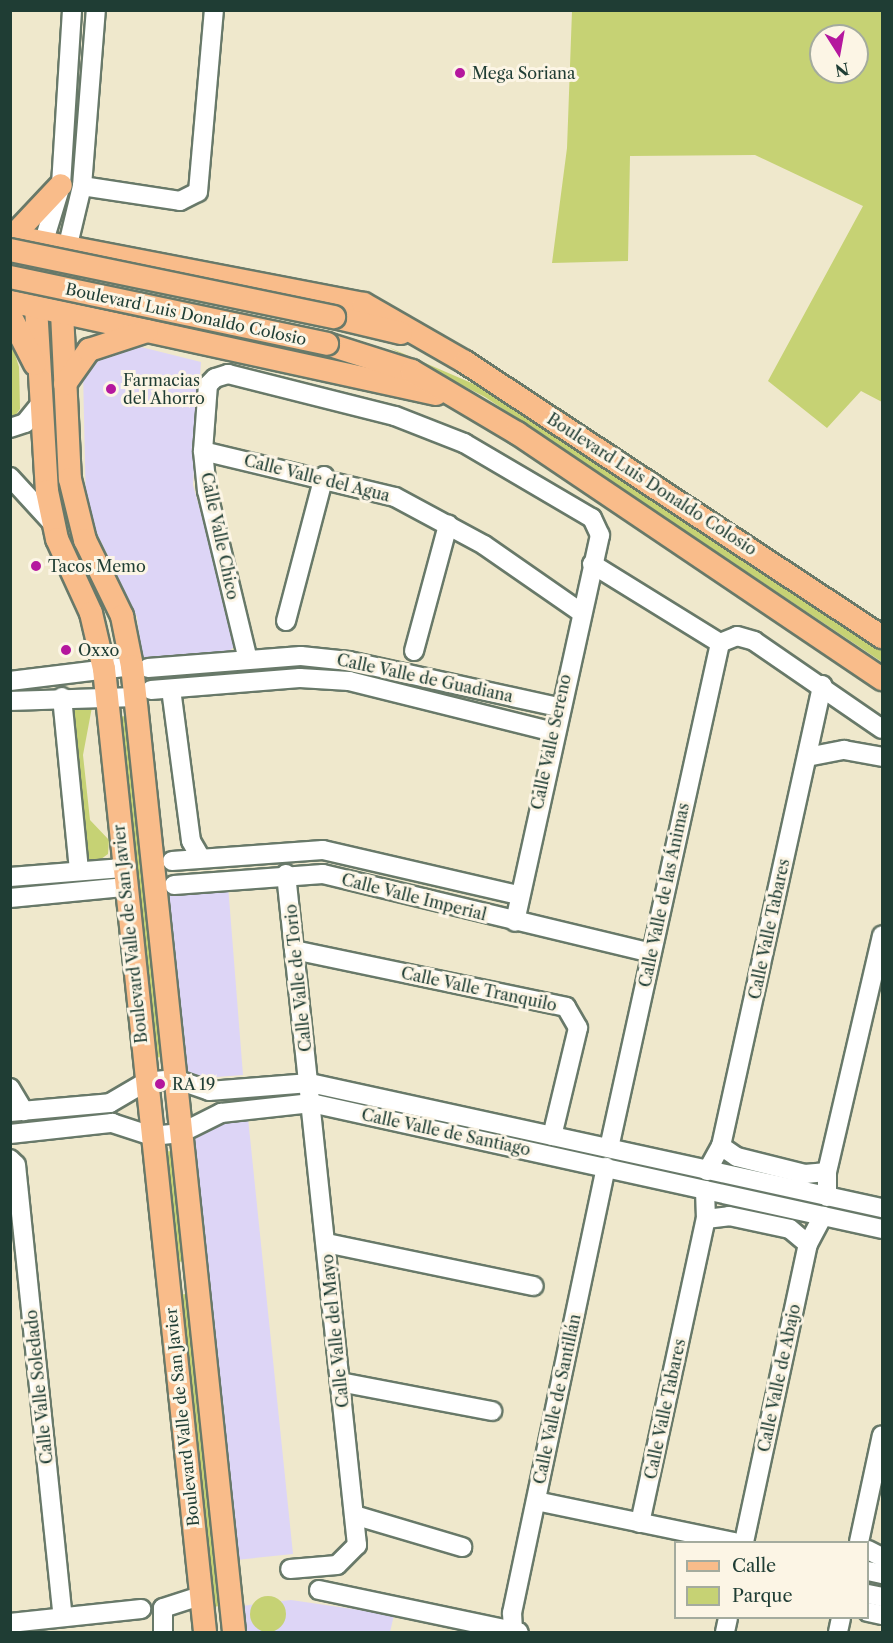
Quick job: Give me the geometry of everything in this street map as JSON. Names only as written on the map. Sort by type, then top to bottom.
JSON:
[{"type":"main road","points":[[10,277],[11,242],[71,185]]},
{"type":"main road","name":"Boulevard Luis Donaldo Colosio","points":[[11,242],[418,337]]},
{"type":"main road","points":[[10,266],[31,269],[55,251]]},
{"type":"main road","name":"Boulevard Luis Donaldo Colosio","points":[[55,251],[104,256],[364,304],[465,362],[881,636]]},
{"type":"main road","name":"Boulevard Valle de San Javier","points":[[55,251],[36,307],[53,524],[91,613],[104,669],[204,1632]]},
{"type":"main road","name":"Boulevard Valle de San Javier","points":[[55,251],[78,520],[122,616],[140,667],[175,1079],[234,1632]]},
{"type":"main road","points":[[95,318],[92,286],[104,256]]},
{"type":"main road","name":"Boulevard Luis Donaldo Colosio","points":[[10,277],[327,344],[412,371],[517,433],[882,679]]},
{"type":"main road","name":"Boulevard Luis Donaldo Colosio","points":[[10,302],[153,329],[458,400]]},
{"type":"main road","points":[[10,315],[22,329],[42,393]]},
{"type":"main road","points":[[65,384],[89,350],[153,329]]},
{"type":"main road","points":[[167,1278],[196,1275]]},
{"type":"street","points":[[71,185],[72,10]]},
{"type":"street","points":[[55,251],[71,185],[96,10]]},
{"type":"street","points":[[71,185],[180,201],[198,192],[214,10]]},
{"type":"street","name":"Calle Valle Sereno","points":[[215,378],[228,374],[395,416],[464,443],[592,519],[600,535],[579,611],[558,706],[518,895],[515,922]]},
{"type":"street","name":"Calle Valle Chico","points":[[215,378],[208,385],[203,451],[207,491],[248,660]]},
{"type":"street","points":[[10,428],[25,423],[42,393]]},
{"type":"street","name":"Calle Valle del Agua","points":[[203,451],[324,476],[395,497],[448,525],[579,611]]},
{"type":"street","points":[[286,621],[324,476]]},
{"type":"street","points":[[10,477],[53,524]]},
{"type":"street","points":[[414,651],[448,525]]},
{"type":"street","points":[[592,564],[720,643],[736,636],[754,641],[822,685],[882,729]]},
{"type":"street","name":"Calle Valle de las Ánimas","points":[[609,1148],[720,643]]},
{"type":"street","name":"Calle Valle de Guadiana","points":[[10,681],[104,669],[248,660],[349,661],[558,706]]},
{"type":"street","name":"Calle Valle de Guadiana","points":[[10,701],[62,697],[106,697],[300,678],[349,681],[553,732]]},
{"type":"street","name":"Calle Valle Tabares","points":[[707,1170],[721,1146],[822,685]]},
{"type":"street","points":[[171,689],[191,841],[201,858]]},
{"type":"street","points":[[62,697],[79,870]]},
{"type":"street","points":[[807,756],[844,750],[882,757]]},
{"type":"street","name":"Calle Valle Imperial","points":[[172,861],[322,850],[518,895]]},
{"type":"street","points":[[10,877],[79,870],[124,877]]},
{"type":"street","name":"Calle Valle Imperial","points":[[174,885],[286,873],[323,874],[651,953]]},
{"type":"street","name":"Calle Valle de Torio","points":[[286,873],[312,1103]]},
{"type":"street","points":[[10,898],[124,877]]},
{"type":"street","points":[[827,1197],[827,1172],[882,935]]},
{"type":"street","name":"Calle Valle Tranquilo","points":[[294,950],[566,1007],[578,1028],[552,1136]]},
{"type":"street","name":"Calle Valle de Santiago","points":[[17,1112],[110,1103],[146,1082],[175,1079],[202,1090],[310,1083],[707,1170],[823,1216],[882,1229]]},
{"type":"street","points":[[10,1088],[17,1112]]},
{"type":"street","points":[[202,1090],[205,1117]]},
{"type":"street","points":[[110,1103],[112,1123]]},
{"type":"street","name":"Calle Valle de Santiago","points":[[10,1134],[112,1123],[152,1136],[181,1133],[205,1117],[312,1103],[705,1190],[827,1197],[882,1208]]},
{"type":"street","name":"Calle Valle del Mayo","points":[[290,1569],[337,1565],[350,1557],[357,1545],[312,1103]]},
{"type":"street","points":[[721,1146],[737,1157],[805,1174],[827,1172]]},
{"type":"street","name":"Calle Valle Soledado","points":[[10,1159],[16,1165],[63,1617]]},
{"type":"street","name":"Calle Valle de Santillán","points":[[516,1632],[512,1613],[606,1167]]},
{"type":"street","name":"Calle Valle Tabares","points":[[640,1523],[706,1219],[705,1190]]},
{"type":"street","points":[[706,1219],[729,1216],[790,1229],[808,1244]]},
{"type":"street","name":"Calle Valle de Abajo","points":[[744,1541],[808,1244],[823,1216]]},
{"type":"street","points":[[326,1243],[534,1286]]},
{"type":"street","points":[[340,1382],[492,1411]]},
{"type":"street","points":[[859,1541],[882,1435]]},
{"type":"street","points":[[536,1501],[729,1541]]},
{"type":"street","points":[[354,1515],[462,1547]]},
{"type":"street","points":[[319,1590],[516,1632]]},
{"type":"street","points":[[163,1632],[163,1608],[200,1596]]},
{"type":"street","points":[[10,1623],[141,1609]]},
{"type":"shaded area","points":[[133,345],[201,362],[193,485],[236,635],[234,647],[223,656],[143,661],[137,617],[86,510],[83,372],[93,355]]},
{"type":"shaded area","points":[[228,885],[243,1075],[203,1078],[185,1070],[164,894]]},
{"type":"shaded area","points":[[248,1118],[293,1554],[236,1560],[192,1141],[217,1122]]},
{"type":"shaded area","points":[[291,1600],[394,1615],[390,1632],[245,1632],[242,1606]]},
{"type":"green space","points":[[572,11],[882,11],[882,402],[861,391],[827,428],[768,381],[863,206],[755,155],[630,156],[628,261],[552,263],[567,148]]},
{"type":"green space","points":[[10,338],[19,367],[20,409],[10,423]]},
{"type":"green space","points":[[388,347],[490,391],[569,440],[882,650],[882,662],[485,397]]},
{"type":"green space","points":[[73,705],[92,707],[83,755],[90,820],[109,840],[108,854],[101,859],[84,860]]},
{"type":"green space","points":[[126,716],[162,1057],[154,1058],[118,717]]},
{"type":"green space","points":[[171,1151],[183,1261],[174,1262],[162,1152]]},
{"type":"green space","points":[[186,1294],[219,1606],[211,1607],[178,1295]]},
{"type":"green space","points":[[268,1596],[281,1601],[286,1614],[281,1627],[268,1632],[255,1627],[250,1614],[255,1601]]},
{"type":"place","name":"Mega Soriana","points":[[460,73]]},
{"type":"place","name":"Farmacias del Ahorro","points":[[111,389]]},
{"type":"place","name":"Tacos Memo","points":[[36,566]]},
{"type":"place","name":"Oxxo","points":[[66,650]]},
{"type":"place","name":"RA 19","points":[[160,1084]]}]
